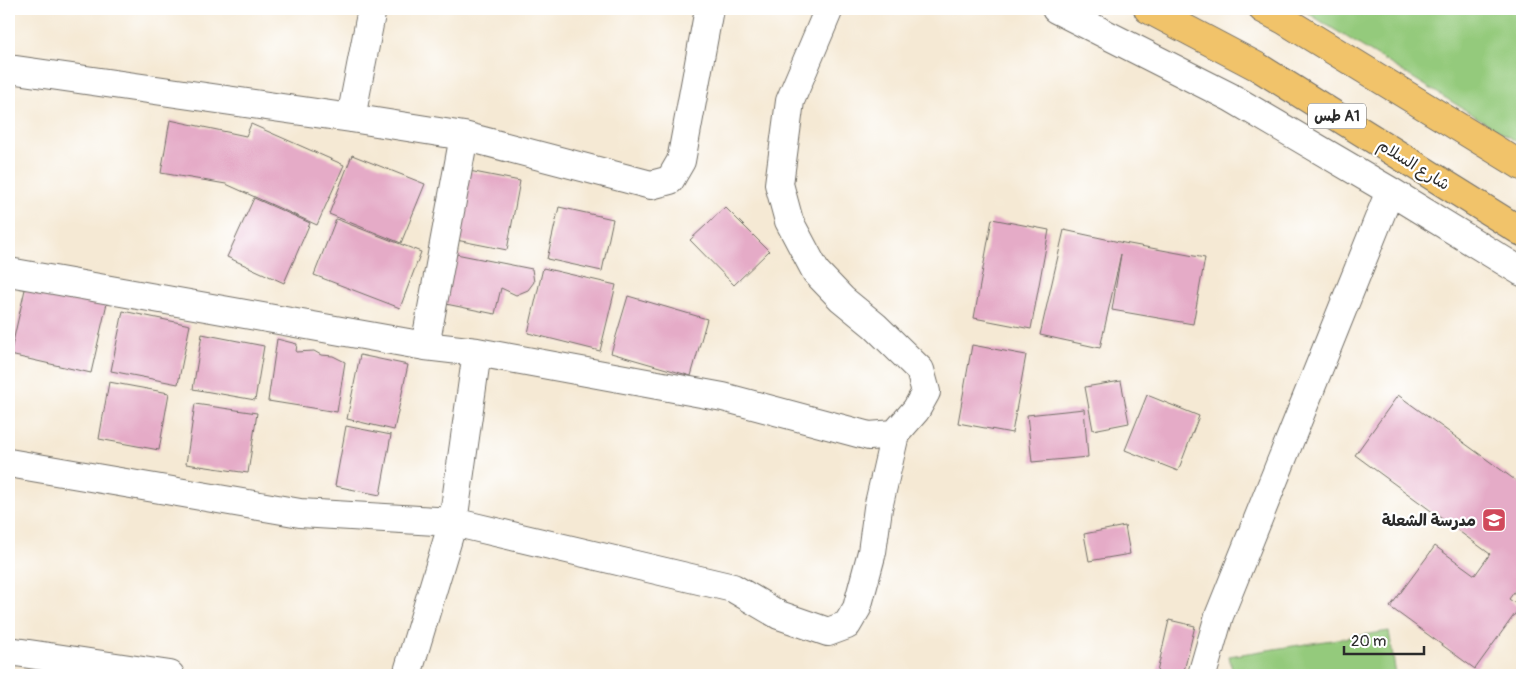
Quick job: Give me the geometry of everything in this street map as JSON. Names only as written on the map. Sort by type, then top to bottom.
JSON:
[{"type":"highway","name":"شارع السلام","points":[[1148,9],[1258,67],[1522,232]]},
{"type":"highway","points":[[1263,9],[1522,166]]},
{"type":"street","points":[[351,118],[372,9]]},
{"type":"street","points":[[9,69],[464,136],[651,185],[670,180],[681,161],[709,9]]},
{"type":"street","points":[[9,463],[300,513],[453,522],[733,588],[778,615],[828,632],[847,624],[856,608],[872,552],[878,508],[895,434],[916,410],[926,392],[920,370],[875,326],[842,299],[816,272],[790,221],[779,184],[790,101],[829,9]]},
{"type":"street","points":[[1056,9],[1230,97],[1390,191],[1522,272]]},
{"type":"street","points":[[425,346],[464,136]]},
{"type":"street","points":[[1202,675],[1219,616],[1390,191]]},
{"type":"street","points":[[9,272],[425,346],[477,352],[723,397],[869,436],[895,434]]},
{"type":"street","points":[[407,675],[453,522],[477,352]]},
{"type":"street","points":[[9,651],[170,675]]},
{"type":"green space","points":[[1301,9],[1522,9],[1522,145]]},
{"type":"green space","points":[[1389,631],[1396,675],[1233,675],[1229,656]]},
{"type":"building","points":[[170,120],[246,136],[251,124],[344,165],[317,225],[226,184],[161,173]]},
{"type":"building","points":[[352,155],[425,184],[401,243],[329,214]]},
{"type":"building","points":[[464,170],[520,181],[507,250],[451,239]]},
{"type":"building","points":[[254,198],[310,223],[284,283],[227,257]]},
{"type":"building","points":[[559,207],[613,219],[602,271],[547,259]]},
{"type":"building","points":[[725,207],[769,251],[734,285],[690,240]]},
{"type":"building","points":[[336,219],[421,252],[400,308],[314,275]]},
{"type":"building","points":[[992,219],[1049,230],[1031,329],[974,318]]},
{"type":"building","points":[[1064,230],[1205,258],[1193,324],[1112,310],[1121,254],[1100,348],[1040,335]]},
{"type":"building","points":[[451,253],[532,269],[534,282],[528,290],[516,295],[501,288],[495,314],[441,303]]},
{"type":"building","points":[[543,268],[616,285],[600,351],[528,333]]},
{"type":"building","points":[[26,285],[107,303],[91,373],[10,355]]},
{"type":"building","points":[[9,295],[14,296],[10,316],[9,316]]},
{"type":"building","points":[[628,296],[707,319],[691,376],[611,353]]},
{"type":"building","points":[[123,311],[190,325],[178,384],[111,371]]},
{"type":"building","points":[[202,334],[264,346],[255,400],[193,389]]},
{"type":"building","points":[[277,339],[297,344],[296,352],[314,351],[321,355],[333,356],[345,362],[337,412],[268,401]]},
{"type":"building","points":[[972,345],[1026,355],[1012,433],[958,423]]},
{"type":"building","points":[[360,355],[408,365],[394,430],[347,419]]},
{"type":"building","points":[[1121,381],[1129,423],[1093,430],[1085,387]]},
{"type":"building","points":[[109,382],[169,393],[159,450],[99,439]]},
{"type":"building","points":[[1147,395],[1199,416],[1178,471],[1125,450]]},
{"type":"building","points":[[1398,395],[1522,485],[1522,581],[1509,599],[1520,607],[1475,669],[1390,607],[1435,546],[1475,575],[1490,554],[1355,455]]},
{"type":"building","points":[[195,404],[257,413],[248,473],[186,464]]},
{"type":"building","points":[[1084,409],[1088,457],[1032,462],[1027,415]]},
{"type":"building","points":[[346,426],[391,435],[380,495],[335,486]]},
{"type":"building","points":[[1125,526],[1130,554],[1089,561],[1084,534]]},
{"type":"building","points":[[1169,620],[1195,626],[1183,675],[1157,672]]},
{"type":"place","name":"مدرسة الشعلة","points":[[1494,520]]}]
